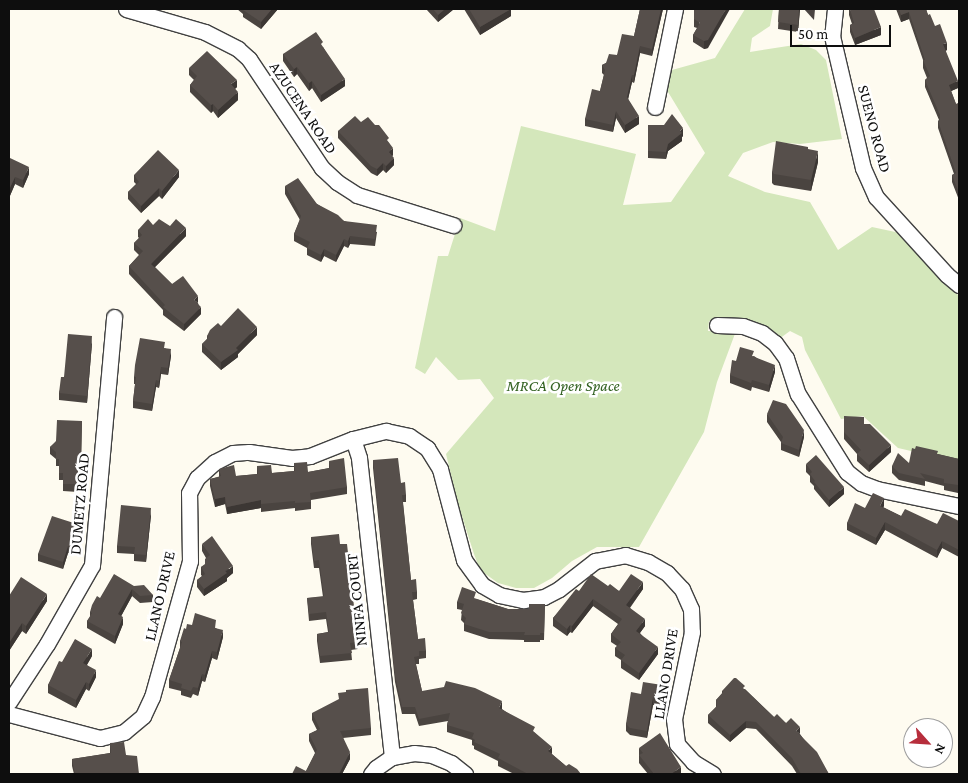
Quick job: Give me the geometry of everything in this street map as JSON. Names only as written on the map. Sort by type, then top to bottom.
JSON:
[{"type":"street","name":"AZUCENA ROAD","points":[[126,9],[205,32],[238,49],[249,59],[322,168],[337,182],[356,195],[453,225]]},
{"type":"street","points":[[655,107],[675,9]]},
{"type":"street","name":"SUENO ROAD","points":[[835,9],[832,36],[866,175],[876,197],[947,275],[959,285]]},
{"type":"street","name":"DUMETZ ROAD","points":[[9,702],[46,644],[92,565],[114,317]]},
{"type":"street","points":[[717,325],[742,326],[762,333],[775,343],[786,358],[798,394],[847,472],[861,483],[877,489],[959,506]]},
{"type":"street","name":"LLANO DRIVE","points":[[9,714],[100,738],[124,732],[143,716],[152,697],[190,561],[189,493],[197,478],[215,462],[233,453],[249,452],[292,458],[310,456],[353,439],[386,431],[409,436],[427,448],[440,470],[464,560],[482,585],[499,595],[523,600],[544,597],[559,589],[595,561],[625,556],[648,562],[667,573],[682,589],[691,609],[692,632],[674,719],[678,744],[693,762],[712,774]]},
{"type":"street","name":"NINFA COURT","points":[[353,439],[359,458],[392,757]]},
{"type":"street","points":[[371,774],[376,768],[392,757],[414,753],[432,755],[451,763],[465,774]]},
{"type":"green space","name":"MRCA Open Space","points":[[745,9],[773,9],[770,26],[752,38],[750,52],[801,44],[816,50],[826,60],[842,139],[800,144],[773,142],[743,153],[728,176],[765,192],[810,202],[838,250],[872,227],[900,233],[959,296],[959,462],[898,448],[863,416],[841,419],[805,350],[802,337],[790,331],[779,339],[748,319],[709,321],[708,331],[736,331],[717,382],[704,432],[639,547],[597,547],[572,561],[552,578],[534,588],[516,588],[498,583],[480,570],[458,504],[446,454],[494,398],[480,379],[458,380],[436,357],[425,374],[415,368],[438,256],[448,256],[460,218],[495,231],[521,126],[636,154],[623,205],[671,202],[705,153],[665,87],[672,70],[715,58]]},
{"type":"building","points":[[244,9],[272,9],[261,22]]},
{"type":"building","points":[[433,9],[445,9],[438,15]]},
{"type":"building","points":[[469,9],[511,9],[480,27]]},
{"type":"building","points":[[640,9],[661,9],[652,49],[640,46],[627,97],[639,116],[625,125],[616,111],[613,125],[585,119],[592,89],[600,91],[605,70],[602,65],[606,63],[609,54],[617,55],[622,34],[634,36]]},
{"type":"building","points":[[695,9],[726,9],[708,40],[704,41],[693,35],[700,23],[694,19]]},
{"type":"building","points":[[779,9],[799,9],[798,25],[778,22]]},
{"type":"building","points":[[850,9],[874,9],[881,27],[855,38],[850,25],[854,23]]},
{"type":"building","points":[[899,9],[926,9],[935,26],[940,24],[947,43],[943,44],[958,81],[949,85],[956,104],[959,103],[959,193],[952,175],[956,173],[938,121],[940,120],[940,115],[925,80],[930,76],[923,60],[925,60],[909,12],[901,15]]},
{"type":"building","points":[[316,32],[323,42],[321,44],[345,79],[321,95],[312,81],[309,83],[297,67],[294,69],[283,54]]},
{"type":"building","points":[[207,51],[237,80],[231,84],[238,92],[218,110],[190,85],[197,76],[189,68]]},
{"type":"building","points":[[672,114],[683,128],[680,131],[682,133],[668,144],[666,152],[648,151],[648,125],[664,125]]},
{"type":"building","points":[[355,116],[361,122],[368,117],[375,125],[379,125],[389,138],[387,140],[393,148],[389,152],[394,158],[386,166],[383,163],[377,169],[371,166],[338,131]]},
{"type":"building","points":[[776,141],[808,147],[808,149],[818,151],[811,180],[774,174],[772,172]]},
{"type":"building","points":[[158,150],[179,170],[162,191],[159,188],[141,206],[128,192],[139,182],[134,175]]},
{"type":"building","points":[[10,158],[29,167],[23,180],[15,177],[9,190],[9,160]]},
{"type":"building","points":[[298,178],[317,204],[338,215],[344,221],[377,225],[375,239],[350,236],[348,241],[344,239],[336,255],[324,249],[321,255],[307,248],[310,242],[294,234],[301,216],[285,186]]},
{"type":"building","points":[[148,219],[153,225],[159,219],[170,226],[176,219],[186,228],[151,264],[172,284],[183,276],[198,296],[194,300],[201,307],[184,324],[163,307],[165,305],[129,266],[143,251],[134,243],[142,235],[138,230]]},
{"type":"building","points":[[238,308],[257,327],[236,348],[238,350],[221,362],[202,344],[208,338],[210,330],[218,323],[221,326]]},
{"type":"building","points":[[68,334],[92,336],[87,396],[59,393],[61,377],[64,377]]},
{"type":"building","points":[[140,338],[165,342],[164,348],[171,349],[168,368],[161,367],[159,381],[156,380],[152,404],[133,401],[136,377],[134,377],[135,365]]},
{"type":"building","points":[[740,347],[754,351],[752,356],[775,365],[769,385],[752,380],[751,383],[730,375],[732,360],[736,361]]},
{"type":"building","points":[[773,400],[786,404],[804,430],[799,450],[781,443],[783,437],[767,414]]},
{"type":"building","points":[[844,416],[864,417],[864,424],[870,424],[891,445],[869,465],[857,454],[861,450],[844,432]]},
{"type":"building","points":[[57,420],[82,421],[81,460],[78,460],[78,484],[63,484],[63,473],[59,473],[59,459],[56,459],[56,452],[50,447],[56,441]]},
{"type":"building","points":[[916,446],[938,451],[937,454],[959,459],[958,485],[944,483],[944,479],[920,473],[925,479],[899,473],[892,466],[898,453],[909,463],[912,448],[915,449]]},
{"type":"building","points":[[816,455],[844,487],[829,500],[814,482],[810,474],[812,472],[806,464]]},
{"type":"building","points":[[344,458],[347,487],[310,493],[311,502],[295,503],[295,501],[261,504],[261,500],[227,507],[225,497],[215,499],[210,479],[221,476],[219,469],[234,465],[236,476],[258,474],[257,466],[271,465],[272,473],[295,471],[294,463],[307,462],[308,472],[330,468],[329,461]]},
{"type":"building","points":[[398,458],[401,483],[405,482],[406,495],[402,495],[411,580],[416,579],[417,592],[412,592],[418,639],[425,638],[426,651],[419,651],[419,656],[414,657],[422,691],[444,687],[446,681],[475,688],[502,701],[499,708],[535,727],[533,731],[552,747],[548,751],[566,766],[569,764],[581,774],[528,774],[498,758],[500,754],[474,742],[475,740],[472,738],[474,733],[447,725],[450,713],[419,719],[415,707],[402,707],[395,675],[373,460]]},
{"type":"building","points":[[873,493],[884,498],[880,506],[901,516],[905,509],[937,524],[943,513],[959,521],[959,550],[942,541],[937,550],[885,522],[876,538],[847,523],[855,503],[865,508]]},
{"type":"building","points":[[121,505],[151,508],[146,555],[134,554],[135,547],[117,546]]},
{"type":"building","points":[[52,516],[80,525],[73,547],[68,546],[63,562],[38,554]]},
{"type":"building","points":[[339,534],[340,544],[347,544],[358,642],[350,643],[352,653],[320,656],[317,634],[329,632],[326,612],[309,614],[307,598],[324,596],[319,560],[314,561],[311,537]]},
{"type":"building","points":[[212,536],[233,566],[225,571],[227,573],[204,589],[197,580],[205,574],[201,567],[205,564],[205,559],[210,555],[202,544]]},
{"type":"building","points":[[114,574],[134,586],[144,585],[153,595],[140,596],[132,589],[118,614],[123,617],[115,636],[87,621],[92,613],[90,612],[92,605],[97,596],[100,598]]},
{"type":"building","points":[[591,574],[619,591],[631,574],[643,582],[626,605],[645,619],[636,631],[658,647],[639,673],[621,660],[625,655],[615,648],[621,642],[611,634],[622,619],[593,599],[572,626],[570,625],[567,629],[553,618],[576,589],[579,591]]},
{"type":"building","points":[[21,577],[47,594],[26,626],[22,623],[9,643],[9,596]]},
{"type":"building","points":[[462,587],[476,592],[474,598],[508,609],[529,609],[529,604],[545,604],[544,633],[540,633],[540,635],[524,635],[525,632],[489,632],[464,624],[466,618],[461,613],[464,604],[457,602]]},
{"type":"building","points":[[195,613],[216,620],[215,628],[223,630],[217,652],[212,651],[205,675],[202,674],[198,688],[193,687],[191,691],[181,688],[182,684],[169,680],[182,642],[180,641],[184,628],[186,629],[187,624],[192,625]]},
{"type":"building","points":[[75,639],[92,649],[83,663],[96,670],[89,684],[86,682],[76,700],[48,685],[59,661],[62,662]]},
{"type":"building","points":[[734,678],[745,686],[743,688],[774,717],[777,714],[786,723],[791,718],[800,727],[796,731],[817,752],[829,774],[801,774],[792,758],[756,722],[746,721],[730,735],[708,715],[717,706],[716,700],[722,691]]},
{"type":"building","points":[[643,682],[662,685],[659,698],[653,697],[647,731],[630,728],[626,724],[631,692],[641,694]]},
{"type":"building","points":[[368,688],[371,728],[340,731],[350,752],[339,774],[292,774],[296,766],[306,771],[317,750],[309,734],[320,729],[312,713],[339,699],[338,693],[346,692],[346,690]]},
{"type":"building","points":[[660,733],[681,767],[671,774],[654,774],[639,755],[643,753],[639,748]]},
{"type":"building","points":[[124,742],[126,755],[137,756],[139,774],[75,774],[72,759],[111,753],[110,743]]}]
